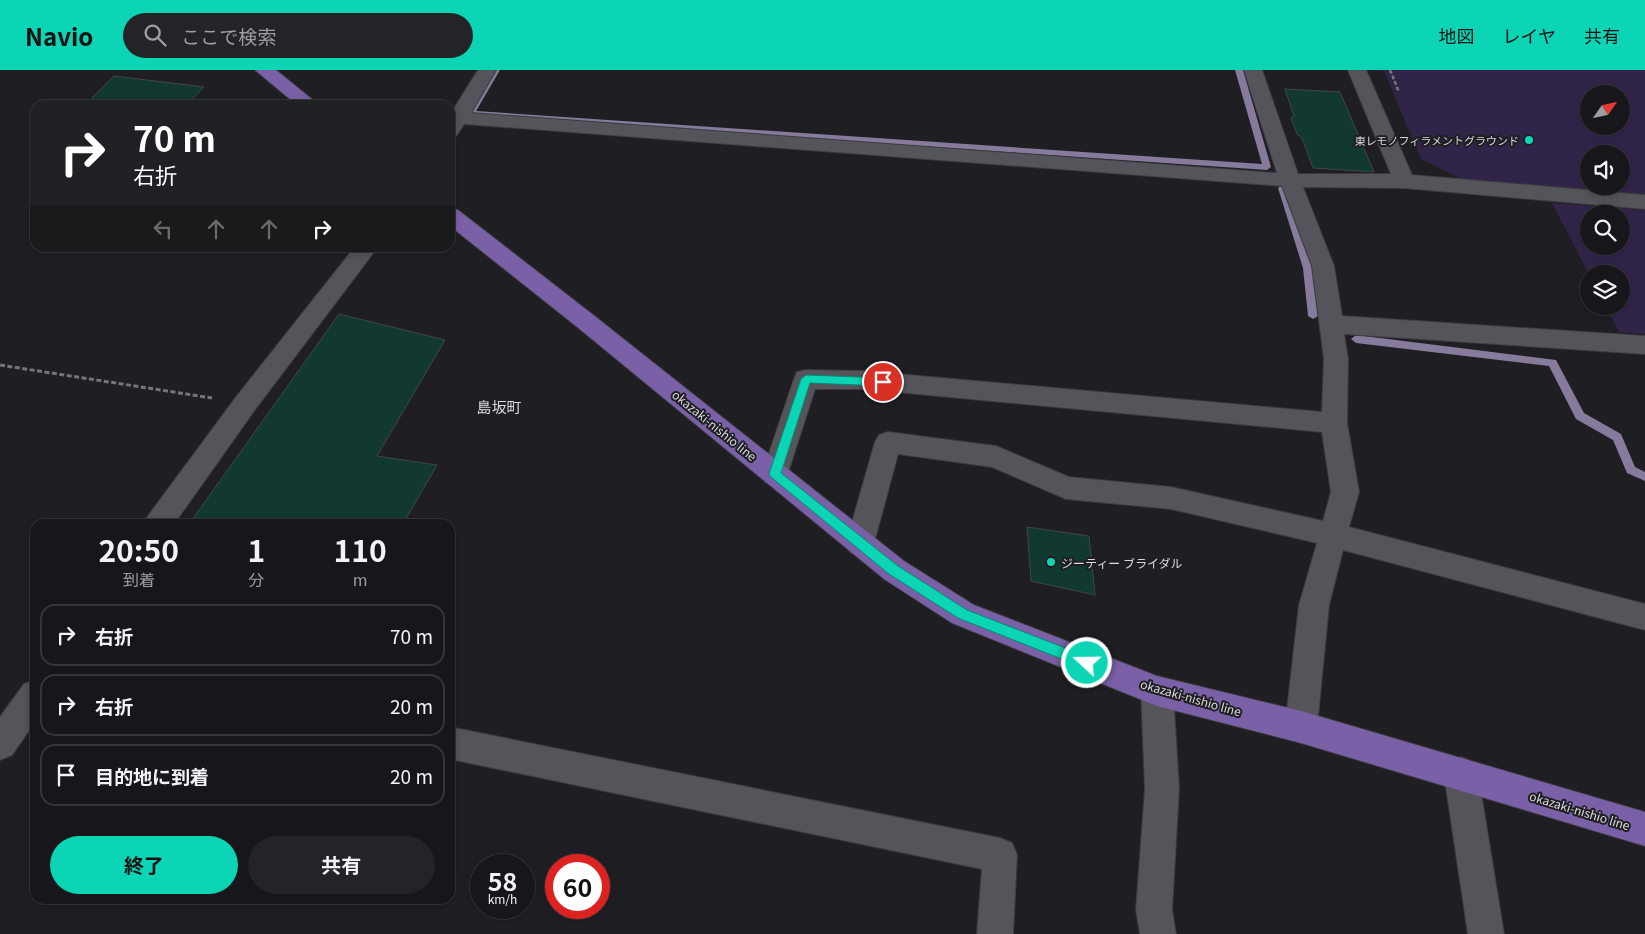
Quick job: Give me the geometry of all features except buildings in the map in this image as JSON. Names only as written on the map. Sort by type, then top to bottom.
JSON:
[{"type":"main road","points":[[264,70],[303,100]]},
{"type":"main road","name":"okazaki-nishio line","points":[[455,219],[894,570],[963,614],[1157,691],[1301,727],[1645,829]]},
{"type":"street","points":[[455,122],[487,70]]},
{"type":"street","points":[[1253,70],[1290,180],[1323,266],[1336,359],[1334,423],[1345,492],[1314,605],[1301,727]]},
{"type":"street","points":[[1357,70],[1404,181]]},
{"type":"street","points":[[455,124],[1290,180],[1404,181],[1645,202]]},
{"type":"street","points":[[162,519],[245,404],[363,252]]},
{"type":"street","points":[[1330,324],[1645,345]]},
{"type":"street","points":[[775,474],[806,379],[864,380],[1334,423]]},
{"type":"street","points":[[860,543],[888,442],[996,457],[1066,488],[1171,498],[1333,535],[1645,617]]},
{"type":"street","points":[[1157,691],[1162,789],[1154,910],[1158,934]]},
{"type":"street","points":[[0,744],[30,702]]},
{"type":"street","points":[[455,743],[1000,856],[995,934]]},
{"type":"street","points":[[1461,774],[1486,934]]},
{"type":"path","points":[[0,365],[245,404]]},
{"type":"shaded area","name":"東レモノフィラメントグラウンド","points":[[1357,70],[1645,70],[1645,196],[1630,195],[1630,145],[1580,145],[1580,190],[1464,180],[1421,159],[1384,71]]},
{"type":"shaded area","points":[[1552,203],[1580,205],[1580,255],[1630,255],[1630,209],[1645,210],[1645,334],[1619,332],[1610,315],[1630,315],[1630,265],[1584,265]]},
{"type":"waterway","points":[[496,70],[471,113],[1267,167],[1239,70]]},
{"type":"waterway","points":[[1282,188],[1308,268],[1313,316]]},
{"type":"waterway","points":[[1356,339],[1552,363],[1580,416],[1617,437],[1631,470],[1645,477]]},
{"type":"place","name":"東レモノフィラメントグラウンド","points":[[1529,140]]},
{"type":"place","name":"ジーティー ブライダル","points":[[1051,562]]},
{"type":"district","name":"島坂町","points":[[499,406]]},
{"type":"route","points":[[883,382],[806,379],[775,474],[894,570],[963,614],[1087,663]]}]
